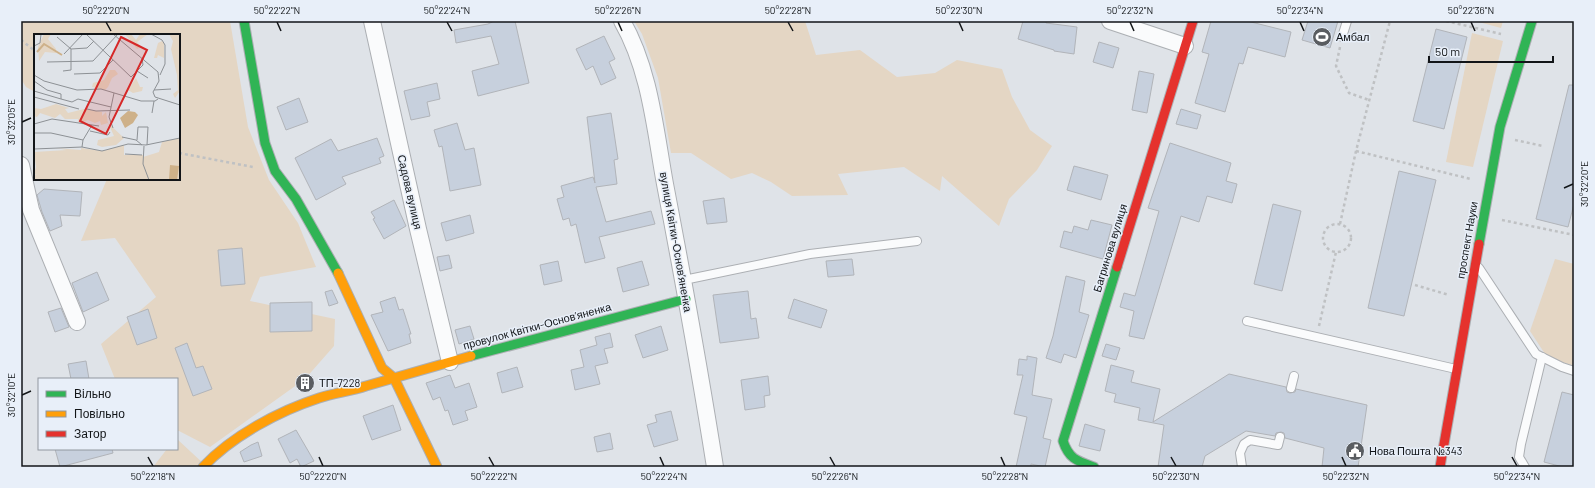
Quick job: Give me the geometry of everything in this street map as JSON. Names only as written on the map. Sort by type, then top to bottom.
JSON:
[{"type":"street","points":[[244,21],[265,143],[275,171],[296,199],[335,267],[382,368],[394,378],[437,467]]},
{"type":"street","name":"Садова вулиця","points":[[372,21],[418,229],[450,362]]},
{"type":"street","name":"вулиця Квітки-Основ’яненка","points":[[622,21],[632,38],[646,82],[684,280],[686,299],[716,467]]},
{"type":"street","points":[[1110,21],[1185,46]]},
{"type":"street","name":"Багринова вулиця","points":[[1094,467],[1070,458],[1063,441],[1193,21]]},
{"type":"street","name":"проспект Науки","points":[[1440,467],[1500,127],[1532,21]]},
{"type":"street","points":[[21,165],[26,210],[77,322]]},
{"type":"street","name":"провулок Квітки-Основʼяненка","points":[[203,467],[214,455],[283,412],[320,398],[358,390],[450,362],[686,299]]},
{"type":"lane","points":[[1342,37],[1347,21]]},
{"type":"lane","points":[[684,280],[810,254],[917,241]]},
{"type":"lane","points":[[1475,263],[1536,354],[1562,367],[1574,371]]},
{"type":"lane","points":[[1247,321],[1457,369]]},
{"type":"lane","points":[[1525,467],[1519,457],[1521,444],[1542,357]]},
{"type":"lane","points":[[1291,388],[1294,376]]},
{"type":"lane","points":[[1242,467],[1240,453],[1244,444],[1250,440],[1278,445],[1280,437]]},
{"type":"path","points":[[1340,224],[1356,151],[1390,21]]},
{"type":"path","points":[[1446,21],[1501,34]]},
{"type":"path","points":[[1342,37],[1336,66],[1349,93],[1369,100]]},
{"type":"path","points":[[21,40],[34,49]]},
{"type":"path","points":[[1515,140],[1543,146]]},
{"type":"path","points":[[1356,151],[1471,179]]},
{"type":"path","points":[[180,152],[275,171]]},
{"type":"path","points":[[1499,220],[1574,235]]},
{"type":"path","points":[[1340,224],[1349,229],[1352,238],[1351,243],[1345,250],[1336,252],[1324,245],[1323,236],[1327,227],[1340,224]]},
{"type":"path","points":[[1316,337],[1336,252]]},
{"type":"path","points":[[1415,285],[1449,295]]},
{"type":"shaded area","points":[[21,21],[230,21],[248,127],[269,180],[298,223],[316,267],[260,277],[250,301],[335,319],[334,346],[305,379],[210,447],[178,431],[178,378],[115,378],[101,344],[156,297],[115,238],[81,241],[107,180],[180,180],[180,34],[34,34],[34,91],[26,87],[21,79]]},
{"type":"shaded area","points":[[634,21],[805,21],[816,55],[860,50],[897,77],[935,73],[957,60],[1002,69],[1012,97],[1030,130],[1052,146],[1037,170],[1009,199],[999,226],[942,176],[940,191],[904,167],[838,174],[848,195],[792,196],[771,182],[752,173],[731,179],[691,153],[671,153],[658,78],[642,34]]},
{"type":"shaded area","points":[[1475,21],[1503,21],[1501,28]]},
{"type":"shaded area","points":[[1472,33],[1503,41],[1473,167],[1446,162]]},
{"type":"shaded area","points":[[1555,259],[1574,264],[1574,366],[1547,357],[1530,331]]},
{"type":"shaded area","points":[[178,440],[205,465],[203,467],[153,467],[166,450],[178,450]]},
{"type":"building","points":[[494,21],[515,21],[529,83],[478,96],[472,71],[499,64],[491,36],[456,43],[454,30],[488,24]]},
{"type":"building","points":[[1023,21],[1046,21],[1046,23],[1077,27],[1074,54],[1054,51],[1018,39]]},
{"type":"building","points":[[1211,21],[1247,21],[1291,32],[1285,57],[1248,47],[1243,64],[1239,63],[1225,112],[1195,103],[1209,54],[1202,52]]},
{"type":"building","points":[[1308,21],[1338,21],[1330,48],[1302,40]]},
{"type":"building","points":[[1436,29],[1467,37],[1444,129],[1413,121]]},
{"type":"building","points":[[604,36],[615,59],[609,62],[616,78],[601,85],[593,66],[586,70],[576,49]]},
{"type":"building","points":[[1099,42],[1119,48],[1113,68],[1093,62]]},
{"type":"building","points":[[1139,71],[1154,74],[1147,113],[1132,110]]},
{"type":"building","points":[[437,83],[440,99],[427,102],[430,116],[411,120],[404,91]]},
{"type":"building","points":[[1569,85],[1574,85],[1574,204],[1568,227],[1536,219]]},
{"type":"building","points":[[299,98],[308,122],[286,130],[277,107]]},
{"type":"building","points":[[1181,109],[1201,115],[1197,129],[1176,124]]},
{"type":"building","points":[[611,113],[618,159],[614,160],[617,184],[596,187],[606,222],[651,211],[655,224],[599,237],[605,258],[585,263],[576,224],[571,226],[569,218],[563,220],[557,199],[564,197],[561,186],[593,177],[595,183],[587,117]]},
{"type":"building","points":[[457,123],[465,150],[474,148],[481,185],[450,191],[442,146],[439,147],[434,130]]},
{"type":"building","points":[[377,138],[384,156],[379,158],[381,163],[342,177],[346,184],[316,200],[295,158],[331,139],[338,151]]},
{"type":"building","points":[[1170,143],[1231,163],[1226,181],[1237,184],[1232,203],[1207,196],[1199,222],[1181,216],[1144,339],[1129,336],[1134,311],[1120,307],[1124,293],[1135,296],[1159,211],[1148,208]]},
{"type":"building","points":[[1074,166],[1108,175],[1101,200],[1067,190]]},
{"type":"building","points":[[1399,171],[1436,180],[1404,316],[1368,308]]},
{"type":"building","points":[[44,189],[82,192],[80,216],[60,215],[62,226],[50,231],[37,195]]},
{"type":"building","points":[[724,198],[727,222],[707,224],[703,201]]},
{"type":"building","points":[[394,200],[406,226],[384,239],[373,219],[375,218],[371,212]]},
{"type":"building","points":[[1273,204],[1301,211],[1282,291],[1254,284]]},
{"type":"building","points":[[470,215],[474,233],[446,241],[441,223]]},
{"type":"building","points":[[1091,220],[1112,225],[1103,259],[1060,247],[1064,231],[1072,233],[1074,226],[1088,230]]},
{"type":"building","points":[[242,248],[245,284],[221,286],[218,250]]},
{"type":"building","points":[[449,255],[452,268],[440,271],[437,257]]},
{"type":"building","points":[[852,259],[854,275],[828,277],[826,261]]},
{"type":"building","points":[[558,261],[562,281],[544,285],[540,265]]},
{"type":"building","points":[[642,261],[649,285],[623,292],[617,268]]},
{"type":"building","points":[[97,272],[109,300],[83,312],[72,283]]},
{"type":"building","points":[[1066,276],[1085,281],[1079,312],[1089,315],[1076,358],[1064,354],[1061,363],[1046,358],[1053,336]]},
{"type":"building","points":[[332,290],[338,303],[329,306],[325,292]]},
{"type":"building","points":[[748,291],[751,319],[756,318],[759,338],[720,343],[713,295]]},
{"type":"building","points":[[395,297],[399,310],[403,309],[411,334],[409,334],[411,343],[388,351],[371,315],[383,312],[380,302]]},
{"type":"building","points":[[794,299],[827,310],[821,328],[788,318]]},
{"type":"building","points":[[312,302],[312,331],[270,332],[270,303]]},
{"type":"building","points":[[61,308],[69,327],[55,332],[48,312]]},
{"type":"building","points":[[148,309],[157,338],[137,345],[127,317]]},
{"type":"building","points":[[470,326],[474,339],[459,344],[455,330]]},
{"type":"building","points":[[661,326],[668,350],[643,358],[635,335]]},
{"type":"building","points":[[610,333],[613,347],[604,349],[608,363],[595,366],[600,384],[575,390],[571,370],[584,367],[580,350],[597,345],[595,337]]},
{"type":"building","points":[[187,343],[196,368],[203,366],[212,389],[193,396],[175,348]]},
{"type":"building","points":[[1106,344],[1120,348],[1116,360],[1102,356]]},
{"type":"building","points":[[1027,356],[1037,358],[1032,395],[1052,399],[1043,438],[1051,440],[1045,467],[1031,464],[1031,467],[1016,467],[1027,417],[1014,414],[1023,375],[1017,375],[1019,359],[1027,360]]},
{"type":"building","points":[[86,361],[89,378],[71,378],[68,364]]},
{"type":"building","points":[[1111,365],[1134,371],[1131,382],[1160,389],[1153,422],[1229,374],[1286,387],[1287,392],[1290,393],[1295,392],[1296,389],[1367,405],[1358,467],[1322,467],[1324,448],[1285,438],[1284,433],[1281,432],[1276,433],[1275,436],[1246,431],[1205,456],[1202,467],[1158,467],[1164,425],[1138,420],[1140,408],[1114,402],[1116,394],[1105,391]]},
{"type":"building","points":[[517,367],[523,387],[502,393],[497,373]]},
{"type":"building","points":[[450,375],[455,388],[469,383],[477,407],[465,411],[468,420],[453,425],[448,410],[445,411],[440,397],[433,400],[426,383]]},
{"type":"building","points":[[768,376],[770,395],[764,396],[765,407],[745,410],[741,380]]},
{"type":"building","points":[[1562,392],[1574,395],[1574,467],[1563,467],[1544,462]]},
{"type":"building","points":[[393,405],[401,430],[372,440],[363,416]]},
{"type":"building","points":[[671,411],[678,440],[654,447],[647,425],[657,422],[655,415]]},
{"type":"building","points":[[1085,424],[1105,430],[1100,451],[1079,446]]},
{"type":"building","points":[[296,430],[314,461],[301,467],[297,459],[290,463],[278,439]]},
{"type":"building","points":[[610,433],[613,449],[597,452],[594,437]]},
{"type":"building","points":[[258,442],[262,456],[244,462],[240,452]]},
{"type":"building","points":[[55,450],[112,450],[113,453],[60,467]]},
{"type":"traffic: fast","points":[[244,21],[265,143],[275,171],[296,199],[338,273]]},
{"type":"traffic: fast","points":[[1479,244],[1500,127],[1532,21]]},
{"type":"traffic: fast","points":[[1094,467],[1071,456],[1063,441],[1117,267]]},
{"type":"traffic: fast","points":[[471,356],[686,299]]},
{"type":"traffic: slow","points":[[338,273],[382,368],[394,378],[437,467]]},
{"type":"traffic: slow","points":[[203,467],[242,435],[272,417],[304,403],[471,356]]},
{"type":"traffic: jam","points":[[1117,267],[1193,21]]},
{"type":"traffic: jam","points":[[1440,467],[1479,244]]},
{"type":"place","name":"Амбал","points":[[1322,37]]},
{"type":"place","name":"ТП-7228","points":[[305,383]]},
{"type":"place","name":"Нова Пошта №343","points":[[1355,451]]}]
